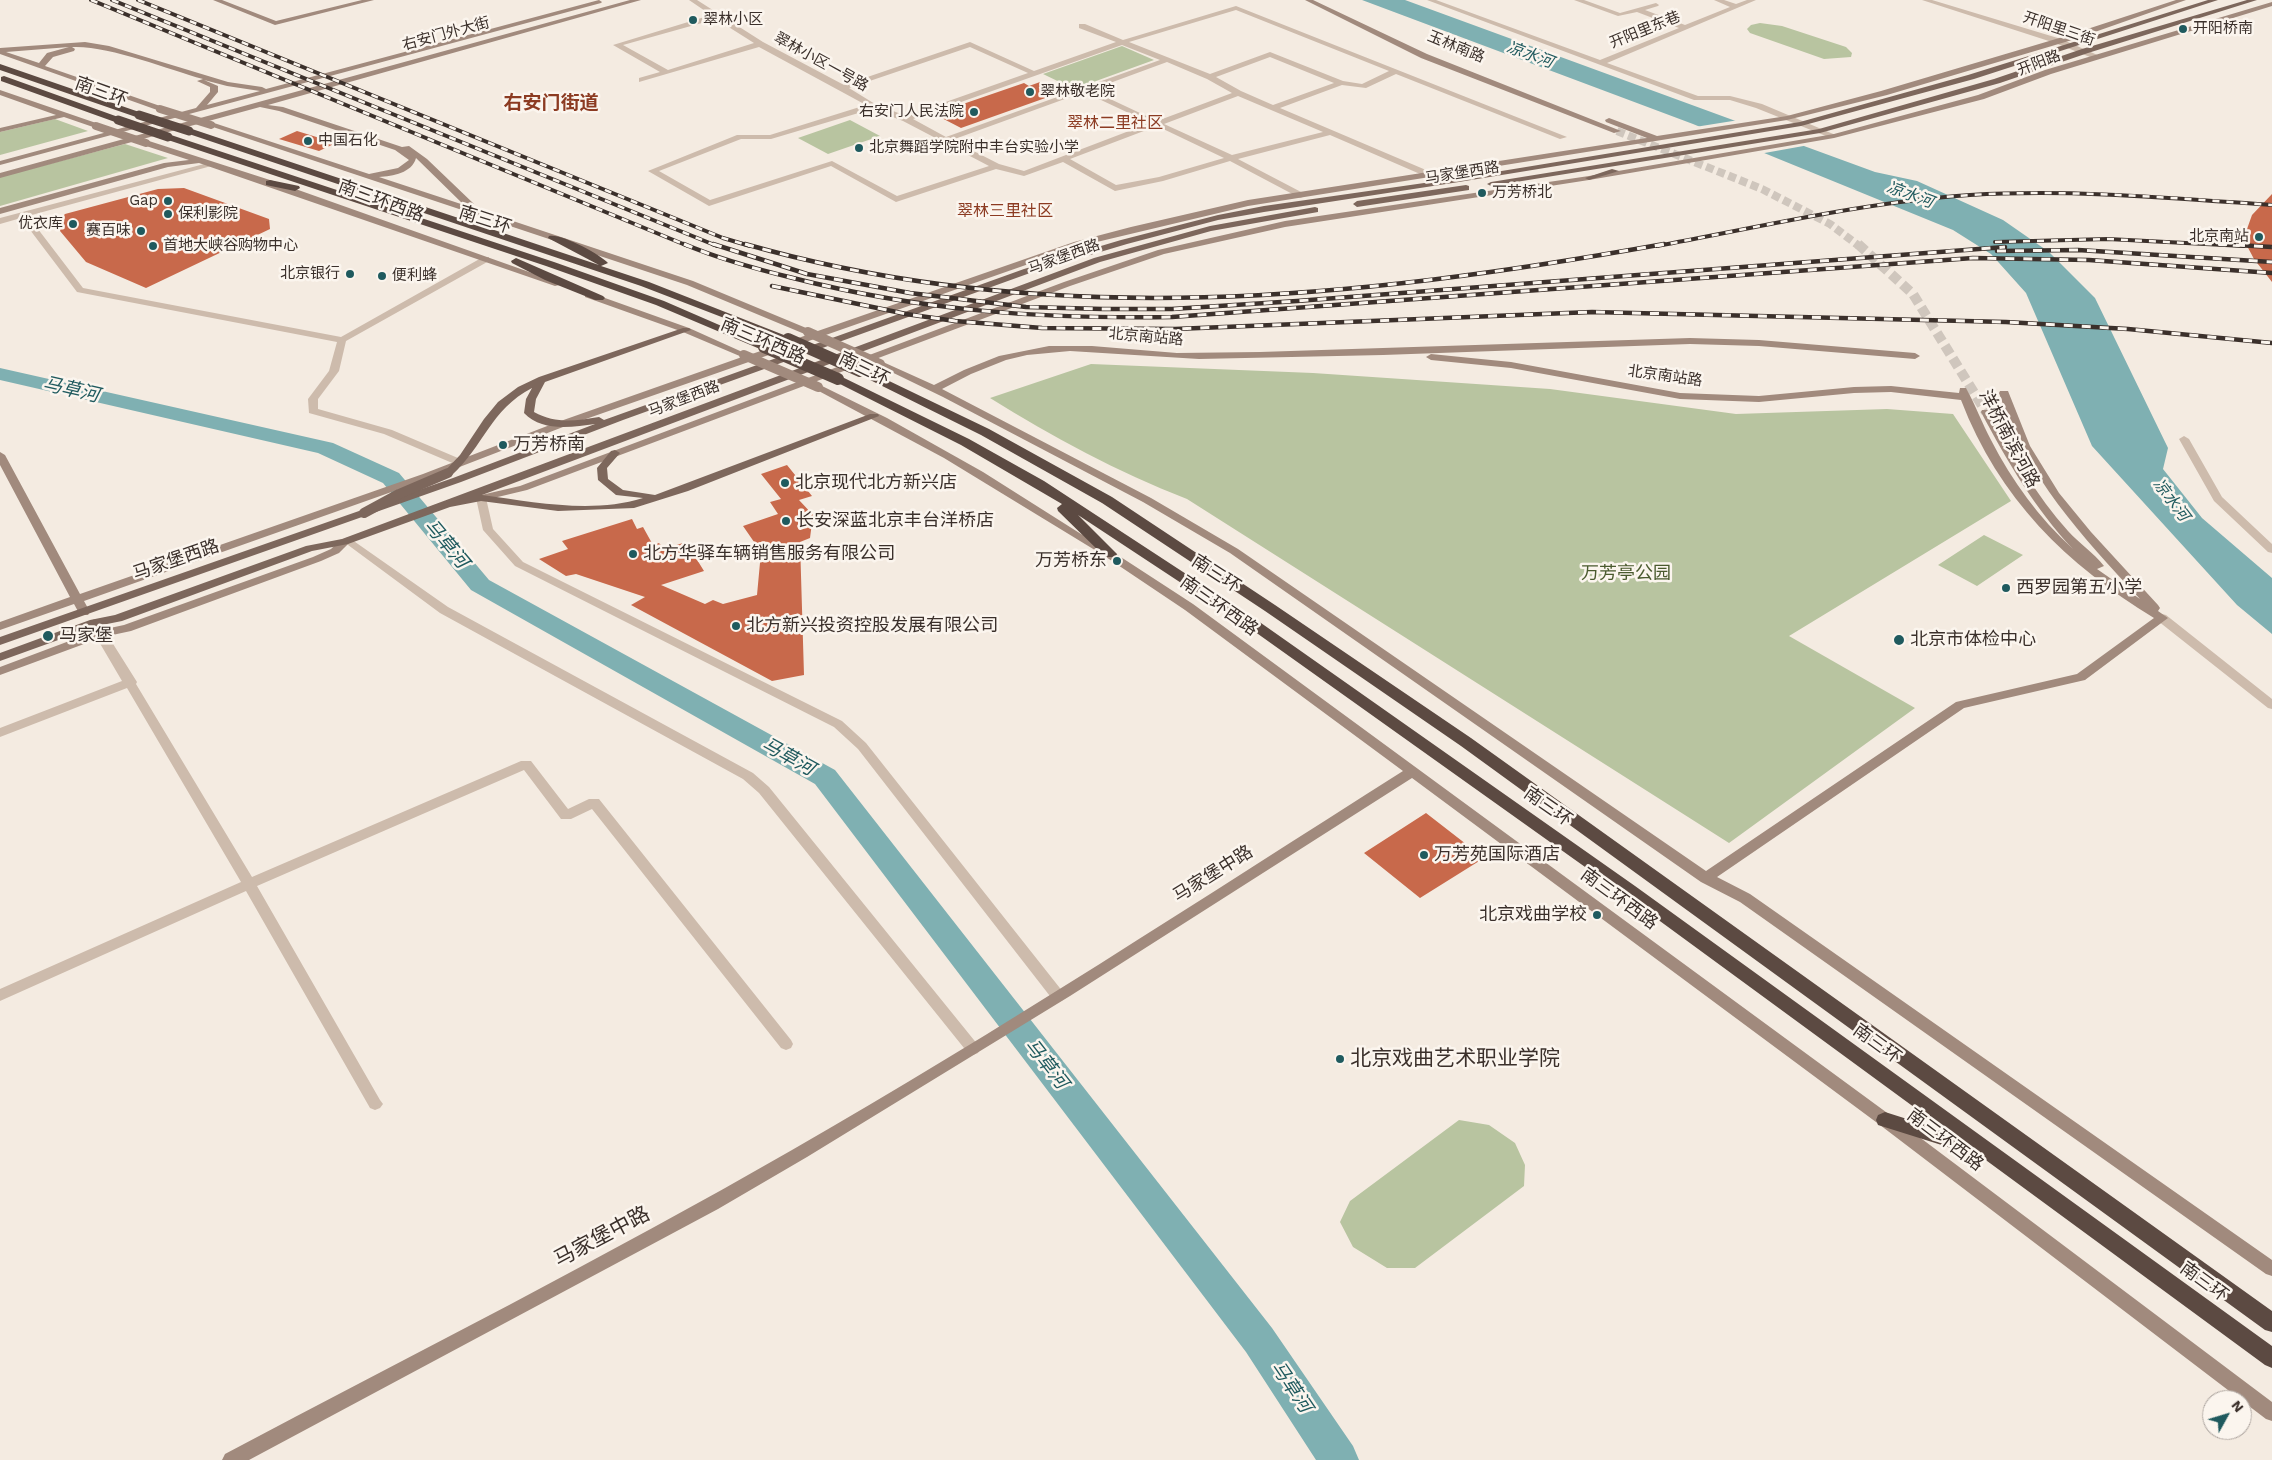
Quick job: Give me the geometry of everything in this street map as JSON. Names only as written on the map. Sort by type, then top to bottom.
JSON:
[{"type":"highway","name":"南三环","points":[[0,67],[645,284],[788,339],[860,371],[985,432],[1107,500],[1270,608],[1466,742],[2272,1323]]},
{"type":"highway","name":"南三环","points":[[0,78],[118,120],[660,303],[838,379],[965,442],[1039,484],[1264,631],[1629,890],[2272,1358]]},
{"type":"highway","points":[[270,183],[372,205]]},
{"type":"highway","points":[[454,232],[550,278],[599,298]]},
{"type":"highway","points":[[553,238],[583,251],[645,284]]},
{"type":"highway","points":[[1039,484],[1110,554]]},
{"type":"highway","points":[[1885,1120],[1994,1156]]},
{"type":"main road","name":"开阳路","points":[[1702,141],[1801,124],[1976,76],[2215,0]]},
{"type":"main road","name":"开阳路","points":[[1719,148],[1820,131],[1997,81],[2085,51],[2251,0]]},
{"type":"main road","name":"马家堡西路","points":[[466,499],[1097,260],[1148,245],[1210,229],[1323,208],[1672,150],[1702,141]]},
{"type":"main road","name":"马家堡西路","points":[[0,641],[457,480],[619,418],[1027,271],[1133,239],[1264,209],[1672,150],[1719,148]]},
{"type":"main road","points":[[1599,149],[1672,150]]},
{"type":"main road","points":[[1588,178],[1672,150]]},
{"type":"main road","points":[[364,513],[399,494],[448,473],[461,463],[502,404],[518,392],[542,379],[686,330]]},
{"type":"main road","points":[[542,379],[531,399],[529,413],[543,422],[559,425],[619,418]]},
{"type":"main road","points":[[346,541],[466,499],[481,498],[558,508],[630,506],[684,489],[874,416]]},
{"type":"main road","points":[[615,453],[602,468],[603,480],[620,493],[656,497]]},
{"type":"main road","points":[[0,657],[97,628]]},
{"type":"street","points":[[216,0],[275,23],[371,0]]},
{"type":"street","points":[[0,156],[540,11],[591,0]]},
{"type":"street","name":"右安门外大街","points":[[275,94],[606,0]]},
{"type":"street","name":"右安门外大街","points":[[275,94],[622,0]]},
{"type":"street","points":[[0,169],[275,94],[638,0]]},
{"type":"street","name":"翠林小区一号路","points":[[692,0],[760,44],[843,88],[872,106],[906,119],[996,166],[1024,174],[1064,159]]},
{"type":"street","name":"玉林南路","points":[[1308,0],[1424,56],[1617,131]]},
{"type":"street","points":[[1430,0],[1697,98],[1730,98],[1759,106],[1834,136]]},
{"type":"street","points":[[1577,0],[1620,15],[1656,5]]},
{"type":"street","points":[[1717,0],[1737,7]]},
{"type":"street","name":"开阳里东巷","points":[[1602,62],[1753,0]]},
{"type":"street","name":"开阳里三街","points":[[1925,0],[2058,41],[2098,57]]},
{"type":"street","name":"开阳路","points":[[1685,134],[1787,118],[1884,93],[2058,41],[2183,0]]},
{"type":"street","points":[[2251,0],[2270,4]]},
{"type":"street","name":"开阳路","points":[[1734,154],[1834,136],[1981,97],[2098,57],[2270,4]]},
{"type":"street","points":[[906,119],[1122,42],[1236,8],[1393,72],[1563,137]]},
{"type":"street","points":[[1640,11],[1685,28]]},
{"type":"street","points":[[666,72],[617,45],[717,16]]},
{"type":"street","name":"玉林南路","points":[[1357,22],[1657,139]]},
{"type":"street","name":"玉林南路","points":[[1357,22],[1420,61],[1630,144]]},
{"type":"street","points":[[1082,26],[1210,77],[1238,93],[1430,175]]},
{"type":"street","points":[[0,51],[85,44],[106,48],[227,84],[275,94],[295,110],[419,155],[431,164],[459,197],[478,212]]},
{"type":"street","points":[[642,80],[760,44]]},
{"type":"street","points":[[843,88],[970,44],[1034,74]]},
{"type":"street","points":[[40,67],[50,55],[79,48],[93,49],[214,86],[214,92],[198,110]]},
{"type":"street","name":"南三环西路","points":[[0,51],[160,109],[478,212],[690,284],[808,332],[880,364],[935,390],[1147,500],[1234,551],[1706,878],[1745,898],[2272,1269]]},
{"type":"street","points":[[1210,77],[1270,54],[1341,83],[1363,86],[1393,72]]},
{"type":"street","points":[[945,140],[1167,60]]},
{"type":"street","points":[[1273,108],[1341,83]]},
{"type":"street","points":[[1086,90],[1160,122],[1300,195]]},
{"type":"street","name":"南三环西路","points":[[0,92],[199,161],[270,183],[686,330],[818,387],[953,458],[1031,505],[1078,537],[1110,554],[1117,561],[1189,607],[1885,1120],[2272,1413]]},
{"type":"street","points":[[1064,159],[1238,93]]},
{"type":"street","points":[[0,176],[257,105],[275,94]]},
{"type":"street","points":[[0,163],[198,110],[275,94]]},
{"type":"street","points":[[233,106],[257,105],[280,109],[398,148],[413,159],[412,163],[402,170],[366,176]]},
{"type":"street","points":[[872,106],[771,137],[740,137],[652,171],[709,203],[832,163],[896,199],[996,166]]},
{"type":"street","points":[[0,129],[24,121],[44,108]]},
{"type":"street","points":[[0,129],[65,115]]},
{"type":"street","points":[[1064,159],[1114,188],[1160,179],[1231,158],[1330,133]]},
{"type":"street","name":"马家堡西路","points":[[0,626],[427,476],[559,425],[1055,251],[1191,215],[1300,195],[1685,134]]},
{"type":"street","points":[[0,207],[159,164],[171,160],[179,154]]},
{"type":"street","name":"马家堡西路","points":[[481,498],[523,488],[1057,287],[1161,252],[1285,224],[1734,154]]},
{"type":"street","points":[[0,211],[167,165],[199,161]]},
{"type":"street","points":[[0,221],[211,165]]},
{"type":"street","points":[[23,215],[80,290],[342,340],[486,259]]},
{"type":"street","points":[[342,340],[334,370],[313,398],[313,411],[388,432],[461,463]]},
{"type":"street","name":"北京南站路","points":[[935,390],[965,372],[991,362],[1026,352],[1065,348],[1197,356],[1690,341],[1759,343],[1915,356]]},
{"type":"street","name":"北京南站路","points":[[1363,352],[1511,365],[1680,396],[1759,399],[1854,390],[1891,389],[1964,394]]},
{"type":"street","name":"洋桥南滨河路","points":[[2004,393],[2016,429],[2042,475],[2068,510],[2162,618]]},
{"type":"street","name":"洋桥南滨河路","points":[[1964,394],[1999,466],[2028,510],[2051,536],[2125,596],[2162,618]]},
{"type":"street","name":"洋桥南滨河路","points":[[1986,412],[2025,482],[2059,526],[2094,563],[2272,705]]},
{"type":"street","points":[[2184,439],[2218,499],[2272,550]]},
{"type":"street","points":[[0,455],[84,612]]},
{"type":"street","points":[[481,498],[488,530],[519,564],[838,724],[862,746],[951,862],[1058,996]]},
{"type":"street","points":[[0,671],[97,628],[127,628],[317,559],[335,551],[346,541],[444,610],[748,776],[764,790],[972,1049]]},
{"type":"street","points":[[1706,878],[1960,705],[2081,677],[2162,618]]},
{"type":"street","points":[[97,628],[131,682],[249,884],[375,1104]]},
{"type":"street","points":[[0,733],[131,682]]},
{"type":"street","points":[[0,994],[526,764],[566,816],[594,802],[786,1044]]},
{"type":"street","name":"马家堡中路","points":[[231,1460],[712,1204],[835,1134],[1035,1011],[1412,771]]},
{"type":"green space","points":[[1760,23],[1782,26],[1846,47],[1852,53],[1851,57],[1824,59],[1750,33],[1747,29],[1751,25]]},
{"type":"green space","points":[[1122,46],[1154,60],[1074,89],[1043,74]]},
{"type":"green space","points":[[55,119],[88,131],[0,155],[0,132]]},
{"type":"green space","points":[[850,120],[880,136],[828,154],[798,138]]},
{"type":"green space","points":[[125,144],[168,158],[0,206],[0,177]]},
{"type":"green space","name":"万芳亭公园","points":[[1091,364],[1313,373],[1550,389],[1736,414],[1887,409],[1953,414],[2011,501],[1789,636],[1915,708],[1729,843],[1187,499],[1161,489],[1086,453],[990,398]]},
{"type":"green space","points":[[1984,535],[2023,555],[1977,586],[1938,565]]},
{"type":"green space","points":[[1459,1120],[1489,1125],[1515,1143],[1525,1165],[1524,1186],[1415,1268],[1387,1268],[1353,1247],[1340,1222],[1350,1201]]},
{"type":"water","name":"凉水河","points":[[1362,0],[1405,0],[1875,172],[1917,181],[2003,220],[2049,252],[2095,298],[2168,448],[2163,469],[2202,518],[2272,578],[2272,634],[2237,605],[2092,446],[2026,293],[1991,254],[1953,230],[1693,124]]},
{"type":"pier","points":[[1739,120],[1809,145],[1759,154],[1695,127]]},
{"type":"building","points":[[1040,82],[1057,91],[1047,94],[1051,96],[961,128],[934,114],[1024,83],[1029,86]]},
{"type":"building","name":"中国石化","points":[[297,131],[336,143],[319,151],[279,139]]},
{"type":"building","name":"首地大峡谷购物中心","points":[[184,188],[269,219],[270,229],[146,288],[86,262],[55,225],[65,214],[158,189]]},
{"type":"building","name":"北京南站","points":[[2272,194],[2272,282],[2254,259],[2246,244],[2247,229],[2252,215]]},
{"type":"building","points":[[787,465],[812,496],[799,500],[813,515],[810,538],[800,542],[804,675],[772,681],[631,605],[645,597],[576,574],[566,576],[539,559],[568,549],[562,541],[632,519],[637,529],[643,527],[653,545],[659,543],[664,549],[686,542],[704,571],[661,585],[705,604],[713,600],[723,604],[757,595],[761,552],[743,526],[778,514],[770,502],[781,499],[761,474]]},
{"type":"building","name":"万芳苑国际酒店","points":[[1426,813],[1484,858],[1420,898],[1364,853]]},
{"type":"waterway","name":"马草河","points":[[0,374],[325,448],[391,478],[480,585],[805,764],[825,777],[1259,1340],[1339,1460]]},
{"type":"tunnel","points":[[1617,131],[1762,189],[1830,224],[1859,246]]},
{"type":"tunnel","points":[[1858,244],[1913,294],[1986,412]]},
{"type":"railway","points":[[91,0],[688,246]]},
{"type":"railway","points":[[112,0],[717,246]]},
{"type":"railway","points":[[138,0],[723,238],[750,246]]},
{"type":"railway","points":[[1657,246],[1852,209],[1931,198],[1970,195],[2008,193],[2084,194],[2272,205]]},
{"type":"railway","points":[[1995,242],[2108,239],[2244,246]]},
{"type":"railway","points":[[684,244],[724,259],[765,271],[888,298],[981,311],[1123,317],[1172,317],[1973,258],[2089,260],[2272,273]]},
{"type":"railway","points":[[713,244],[807,274],[910,293],[1026,307],[1103,309],[1172,309],[1297,301],[2005,247]]},
{"type":"railway","points":[[745,244],[859,271],[974,288],[1089,297],[1204,297],[1319,291],[1434,279],[1664,244]]},
{"type":"railway","points":[[2218,244],[2272,247]]},
{"type":"railway","points":[[1997,251],[2078,250],[2272,262]]},
{"type":"railway","points":[[772,286],[906,314],[955,321],[1042,328],[1175,329],[1592,312],[2006,322],[2128,329],[2272,343]]},
{"type":"place","name":"翠林小区","points":[[693,20]]},
{"type":"place","name":"开阳桥南","points":[[2183,29]]},
{"type":"place","name":"翠林敬老院","points":[[1030,92]]},
{"type":"place","name":"右安门人民法院","points":[[974,112]]},
{"type":"place","name":"中国石化","points":[[308,141]]},
{"type":"place","name":"北京舞蹈学院附中丰台实验小学","points":[[859,148]]},
{"type":"place","name":"万芳桥北","points":[[1482,193]]},
{"type":"place","name":"Gap","points":[[168,201]]},
{"type":"place","name":"保利影院","points":[[168,214]]},
{"type":"place","name":"优衣库","points":[[73,224]]},
{"type":"place","name":"赛百味","points":[[141,231]]},
{"type":"place","name":"北京南站","points":[[2259,237]]},
{"type":"place","name":"首地大峡谷购物中心","points":[[153,246]]},
{"type":"place","name":"北京银行","points":[[350,274]]},
{"type":"place","name":"便利蜂","points":[[382,276]]},
{"type":"place","name":"万芳桥南","points":[[503,445]]},
{"type":"place","name":"北京现代北方新兴店","points":[[785,483]]},
{"type":"place","name":"长安深蓝北京丰台洋桥店","points":[[786,521]]},
{"type":"place","name":"北方华驿车辆销售服务有限公司","points":[[633,554]]},
{"type":"place","name":"万芳桥东","points":[[1117,561]]},
{"type":"place","name":"西罗园第五小学","points":[[2006,588]]},
{"type":"place","name":"北方新兴投资控股发展有限公司","points":[[736,626]]},
{"type":"place","name":"马家堡","points":[[48,636]]},
{"type":"place","name":"北京市体检中心","points":[[1899,640]]},
{"type":"place","name":"万芳苑国际酒店","points":[[1424,855]]},
{"type":"place","name":"北京戏曲学校","points":[[1597,915]]},
{"type":"place","name":"北京戏曲艺术职业学院","points":[[1340,1059]]},
{"type":"district","name":"右安门街道","points":[[551,103]]},
{"type":"district","name":"翠林二里社区","points":[[1115,123]]},
{"type":"district","name":"翠林三里社区","points":[[1005,211]]}]
